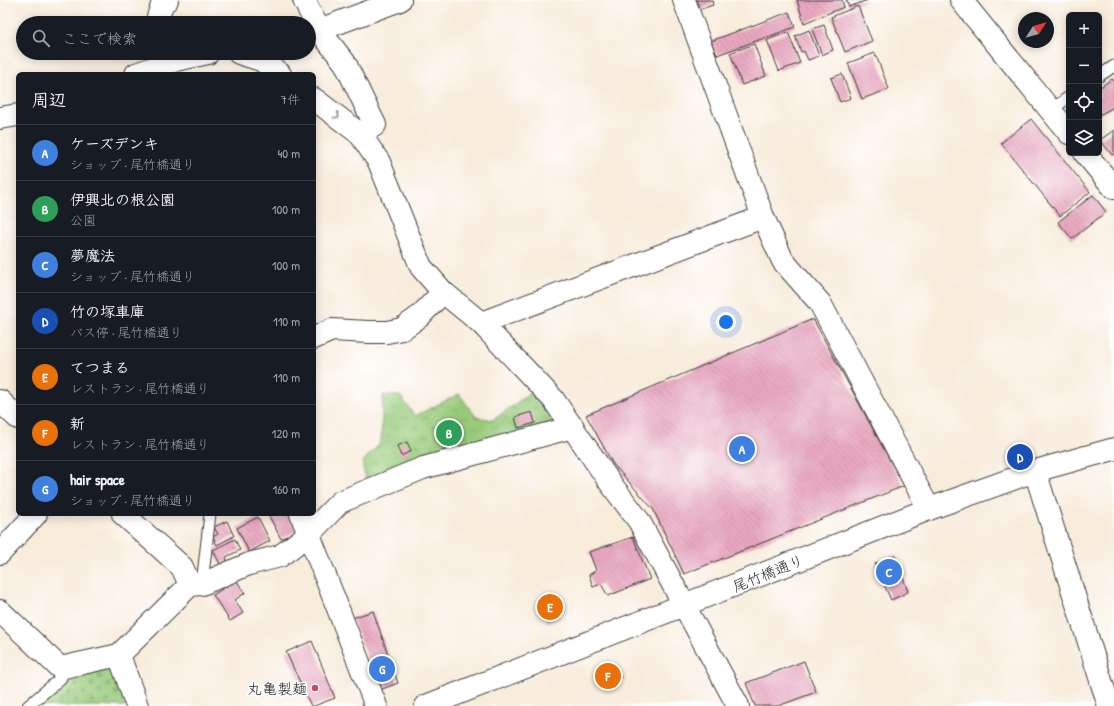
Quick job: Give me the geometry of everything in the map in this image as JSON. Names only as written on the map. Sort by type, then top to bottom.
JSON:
[{"type":"street","points":[[158,16],[163,2],[167,0]]},
{"type":"street","points":[[304,0],[309,16]]},
{"type":"street","points":[[316,30],[400,0]]},
{"type":"street","points":[[684,0],[763,217],[783,261],[820,303],[930,509]]},
{"type":"street","points":[[961,0],[1066,129]]},
{"type":"street","points":[[316,33],[345,63],[375,125],[360,134]]},
{"type":"street","points":[[140,72],[165,60]]},
{"type":"street","points":[[261,60],[277,72]]},
{"type":"street","points":[[316,101],[360,134],[379,162],[421,267],[443,292],[481,323],[553,399],[574,427],[611,484],[639,521],[683,606],[738,706]]},
{"type":"street","points":[[0,118],[16,114]]},
{"type":"street","points":[[1087,156],[1114,188]]},
{"type":"street","points":[[481,323],[763,217]]},
{"type":"street","points":[[316,337],[332,330],[387,332],[402,329],[420,316],[443,292]]},
{"type":"street","points":[[0,402],[16,416]]},
{"type":"street","points":[[0,611],[60,668],[119,655],[196,584],[250,564],[280,556],[309,534],[340,502],[423,468],[574,427]]},
{"type":"street","name":"尾竹橋通り","points":[[426,706],[930,509],[1035,472],[1114,449]]},
{"type":"street","points":[[1035,472],[1108,706]]},
{"type":"street","points":[[0,553],[34,516]]},
{"type":"street","points":[[125,516],[182,568],[196,584]]},
{"type":"street","points":[[302,516],[376,706]]},
{"type":"street","points":[[119,655],[138,706]]},
{"type":"lane","points":[[1102,74],[1114,66]]},
{"type":"lane","points":[[1051,110],[1066,99]]},
{"type":"lane","points":[[196,584],[210,516]]},
{"type":"lane","points":[[28,706],[61,678],[60,668]]},
{"type":"green space","points":[[534,390],[557,415],[550,425],[366,481],[362,463],[381,442],[383,395],[400,396],[415,416],[459,394],[476,417],[493,420]]},
{"type":"green space","points":[[111,668],[127,706],[34,706],[70,674]]},
{"type":"building","points":[[695,0],[712,0],[713,5],[698,10]]},
{"type":"building","points":[[797,0],[842,0],[844,7],[804,23]]},
{"type":"building","points":[[846,0],[868,0],[849,7]]},
{"type":"building","points":[[858,6],[872,41],[845,52],[831,17]]},
{"type":"building","points":[[789,12],[795,27],[717,55],[711,41]]},
{"type":"building","points":[[824,25],[833,50],[822,55],[812,29]]},
{"type":"building","points":[[809,30],[819,56],[808,60],[804,51],[801,52],[795,36]]},
{"type":"building","points":[[788,32],[800,63],[779,71],[767,40]]},
{"type":"building","points":[[754,44],[766,76],[742,85],[730,53]]},
{"type":"building","points":[[875,53],[889,89],[862,99],[848,63]]},
{"type":"building","points":[[842,74],[851,98],[840,102],[831,78]]},
{"type":"building","points":[[1112,79],[1114,81],[1114,107],[1102,113],[1102,86]]},
{"type":"building","points":[[1031,119],[1090,192],[1060,216],[1001,143]]},
{"type":"building","points":[[1114,130],[1114,154],[1112,155],[1102,142],[1102,139]]},
{"type":"building","points":[[1093,195],[1106,212],[1072,239],[1058,222]]},
{"type":"building","points":[[813,319],[904,486],[684,574],[653,509],[613,464],[586,415]]},
{"type":"building","points":[[532,412],[535,423],[518,428],[515,417]]},
{"type":"building","points":[[407,442],[411,451],[401,456],[397,446]]},
{"type":"building","points":[[269,516],[292,516],[299,529],[281,539]]},
{"type":"building","points":[[258,517],[270,541],[249,552],[237,528]]},
{"type":"building","points":[[227,521],[234,536],[217,545],[213,537],[218,534],[214,527]]},
{"type":"building","points":[[633,537],[650,579],[608,596],[601,584],[593,587],[589,575],[596,570],[589,552]]},
{"type":"building","points":[[235,539],[240,550],[226,557],[227,561],[220,564],[213,550]]},
{"type":"building","points":[[895,555],[908,592],[891,600],[875,564]]},
{"type":"building","points":[[236,580],[245,593],[235,600],[243,613],[230,621],[213,595]]},
{"type":"building","points":[[551,594],[560,617],[547,622],[538,598]]},
{"type":"building","points":[[373,611],[398,683],[380,690],[352,618]]},
{"type":"building","points":[[312,641],[335,698],[314,706],[311,706],[286,652]]},
{"type":"building","points":[[804,661],[816,692],[778,706],[755,706],[746,683]]},
{"type":"building","points":[[616,667],[621,678],[603,686],[598,674]]},
{"type":"place","name":"伊興北の根公園","points":[[449,433]]},
{"type":"place","name":"ケーズデンキ","points":[[742,449]]},
{"type":"place","name":"竹の塚車庫","points":[[1020,457]]},
{"type":"place","name":"夢魔法","points":[[889,572]]},
{"type":"place","name":"てつまる","points":[[550,607]]},
{"type":"place","name":"hair space","points":[[382,669]]},
{"type":"place","name":"新","points":[[608,676]]},
{"type":"place","name":"丸亀製麺","points":[[315,688]]}]
